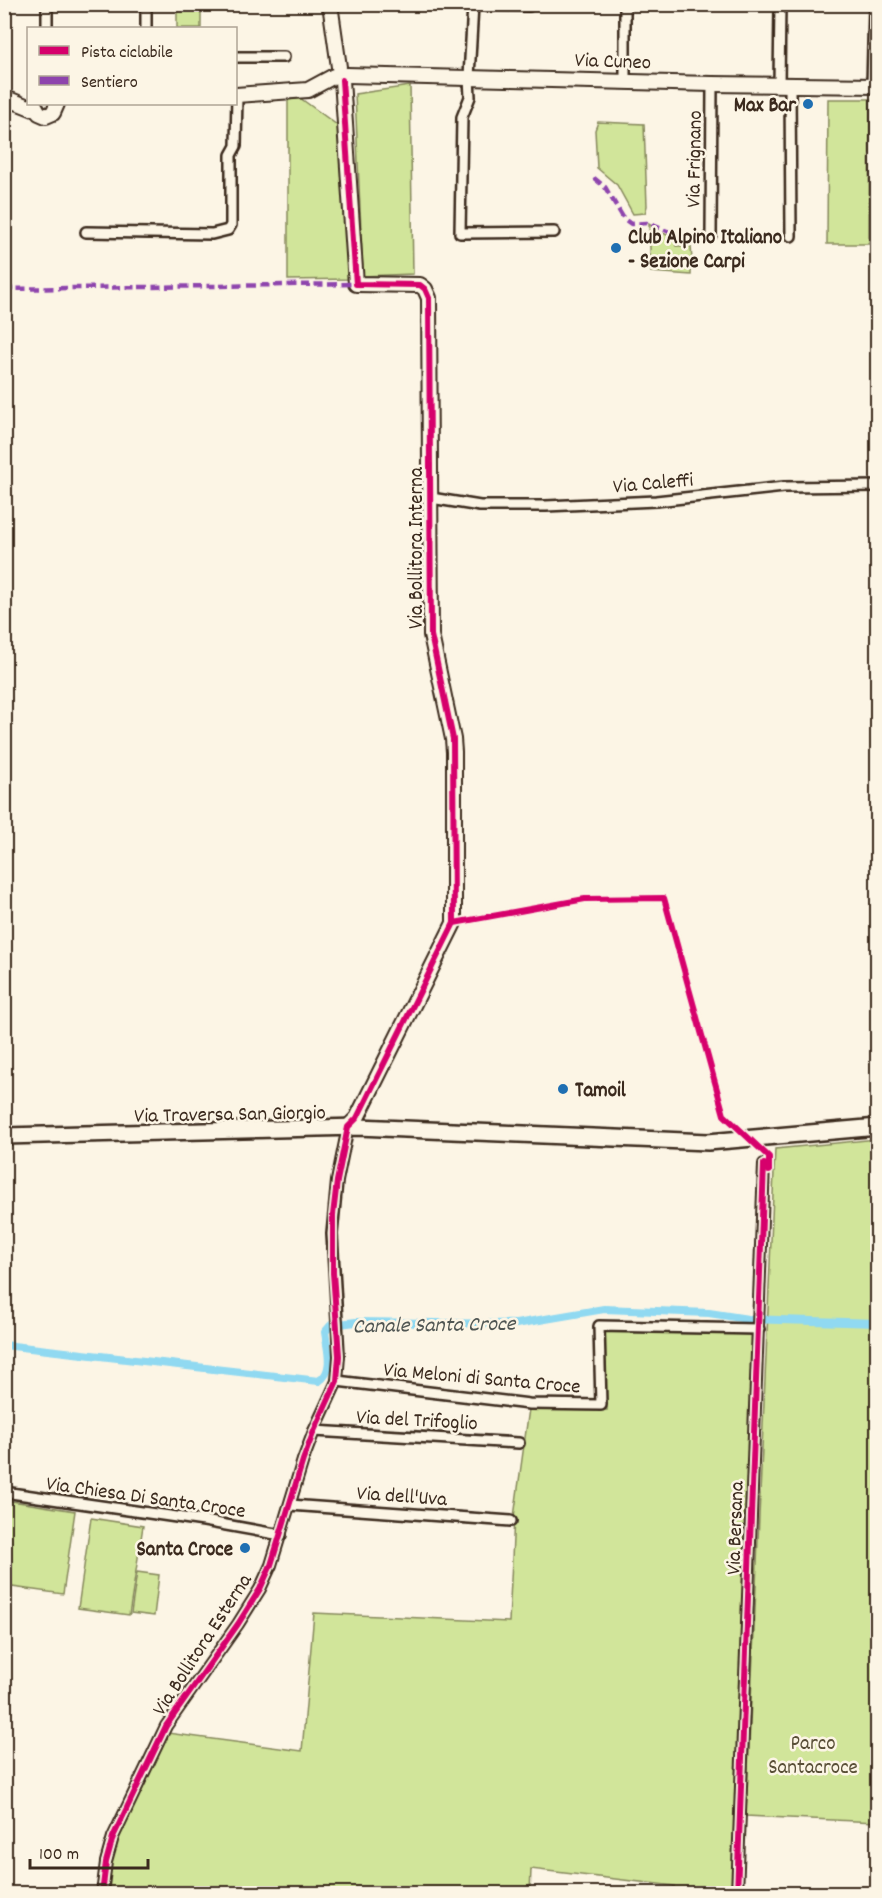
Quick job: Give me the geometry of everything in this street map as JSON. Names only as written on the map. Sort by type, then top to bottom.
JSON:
[{"type":"main road","name":"Via Traversa San Giorgio","points":[[4,1136],[348,1127],[708,1142],[878,1127]]},
{"type":"street","points":[[47,4],[47,27]]},
{"type":"street","name":"Via Bollitora Interna","points":[[330,4],[341,75],[356,284],[420,285],[425,289],[429,298],[431,634],[453,739],[454,923],[357,1118],[348,1127]]},
{"type":"street","points":[[442,4],[529,6]]},
{"type":"street","points":[[625,4],[625,81]]},
{"type":"street","points":[[780,4],[791,236]]},
{"type":"street","points":[[145,27],[147,5]]},
{"type":"street","points":[[473,5],[470,97],[462,117],[460,233],[554,232]]},
{"type":"street","points":[[875,10],[875,86]]},
{"type":"street","points":[[237,57],[284,57]]},
{"type":"street","points":[[237,95],[308,90],[341,75]]},
{"type":"street","name":"Via Cuneo","points":[[341,75],[875,86]]},
{"type":"street","name":"Via Frignano","points":[[711,235],[712,84]]},
{"type":"street","points":[[8,99],[27,104]]},
{"type":"street","points":[[33,105],[46,116],[61,106]]},
{"type":"street","points":[[86,232],[212,234],[228,230],[231,225],[231,155],[236,146],[236,105]]},
{"type":"street","name":"Via Caleffi","points":[[431,498],[480,506],[546,506],[656,501],[784,487],[878,486]]},
{"type":"street","name":"Via Bollitora Esterna","points":[[102,1893],[106,1862],[113,1837],[166,1726],[197,1685],[260,1589],[277,1550],[314,1431],[337,1381],[339,1369],[333,1215],[336,1181],[348,1127]]},
{"type":"street","name":"Via Bersana","points":[[737,1893],[764,1164]]},
{"type":"street","name":"Via Meloni di Santa Croce","points":[[337,1381],[529,1404],[601,1405],[599,1326],[759,1327]]},
{"type":"street","name":"Via del Trifoglio","points":[[314,1431],[519,1443]]},
{"type":"street","name":"Via Chiesa Di Santa Croce","points":[[4,1492],[282,1534]]},
{"type":"street","name":"Via dell'Uva","points":[[290,1505],[511,1521]]},
{"type":"green space","points":[[177,5],[201,5],[201,27],[177,27]]},
{"type":"green space","points":[[410,86],[413,274],[363,276],[355,94]]},
{"type":"green space","points":[[300,98],[341,128],[349,279],[288,280],[288,100]]},
{"type":"green space","points":[[828,99],[870,99],[869,244],[827,244]]},
{"type":"green space","points":[[598,122],[644,124],[647,206],[645,213],[633,214],[617,185],[597,168],[595,130]]},
{"type":"green space","points":[[649,224],[662,233],[676,238],[676,246],[691,246],[692,261],[695,267],[691,267],[691,275],[651,272]]},
{"type":"green space","name":"Parco Santacroce","points":[[877,1139],[877,1822],[746,1816],[775,1149]]},
{"type":"green space","points":[[604,1329],[754,1335],[734,1893],[674,1893],[674,1886],[531,1869],[530,1893],[101,1894],[109,1834],[160,1732],[302,1751],[314,1613],[509,1622],[514,1517],[529,1409],[607,1410]]},
{"type":"green space","points":[[5,1500],[75,1511],[63,1594],[5,1586]]},
{"type":"green space","points":[[91,1518],[143,1526],[129,1615],[78,1608]]},
{"type":"green space","points":[[137,1572],[159,1575],[154,1616],[131,1613]]},
{"type":"waterway","name":"Canale Santa Croce","points":[[4,1345],[319,1381],[324,1377],[328,1365],[325,1332],[331,1325],[356,1322],[516,1324],[604,1309],[709,1313],[748,1319],[878,1323]]},
{"type":"marked path","points":[[594,178],[605,187],[624,219],[631,224],[647,223],[675,234]]},
{"type":"marked path","points":[[4,289],[356,284]]},
{"type":"cycle path","points":[[102,1894],[106,1862],[113,1837],[166,1726],[238,1624],[260,1589],[271,1565],[303,1460],[337,1381],[339,1356],[333,1273],[333,1215],[348,1127],[357,1118],[454,923],[453,739],[431,635],[429,298],[425,289],[420,285],[356,284],[342,80]]},
{"type":"cycle path","points":[[454,923],[585,899],[664,898],[724,1115],[769,1157],[769,1171]]},
{"type":"cycle path","points":[[737,1894],[764,1164]]},
{"type":"place","name":"Max Bar","points":[[808,104]]},
{"type":"place","name":"Club Alpino Italiano - Sezione Carpi","points":[[616,248]]},
{"type":"place","name":"Tamoil","points":[[563,1089]]},
{"type":"place","name":"Santa Croce","points":[[245,1548]]}]
